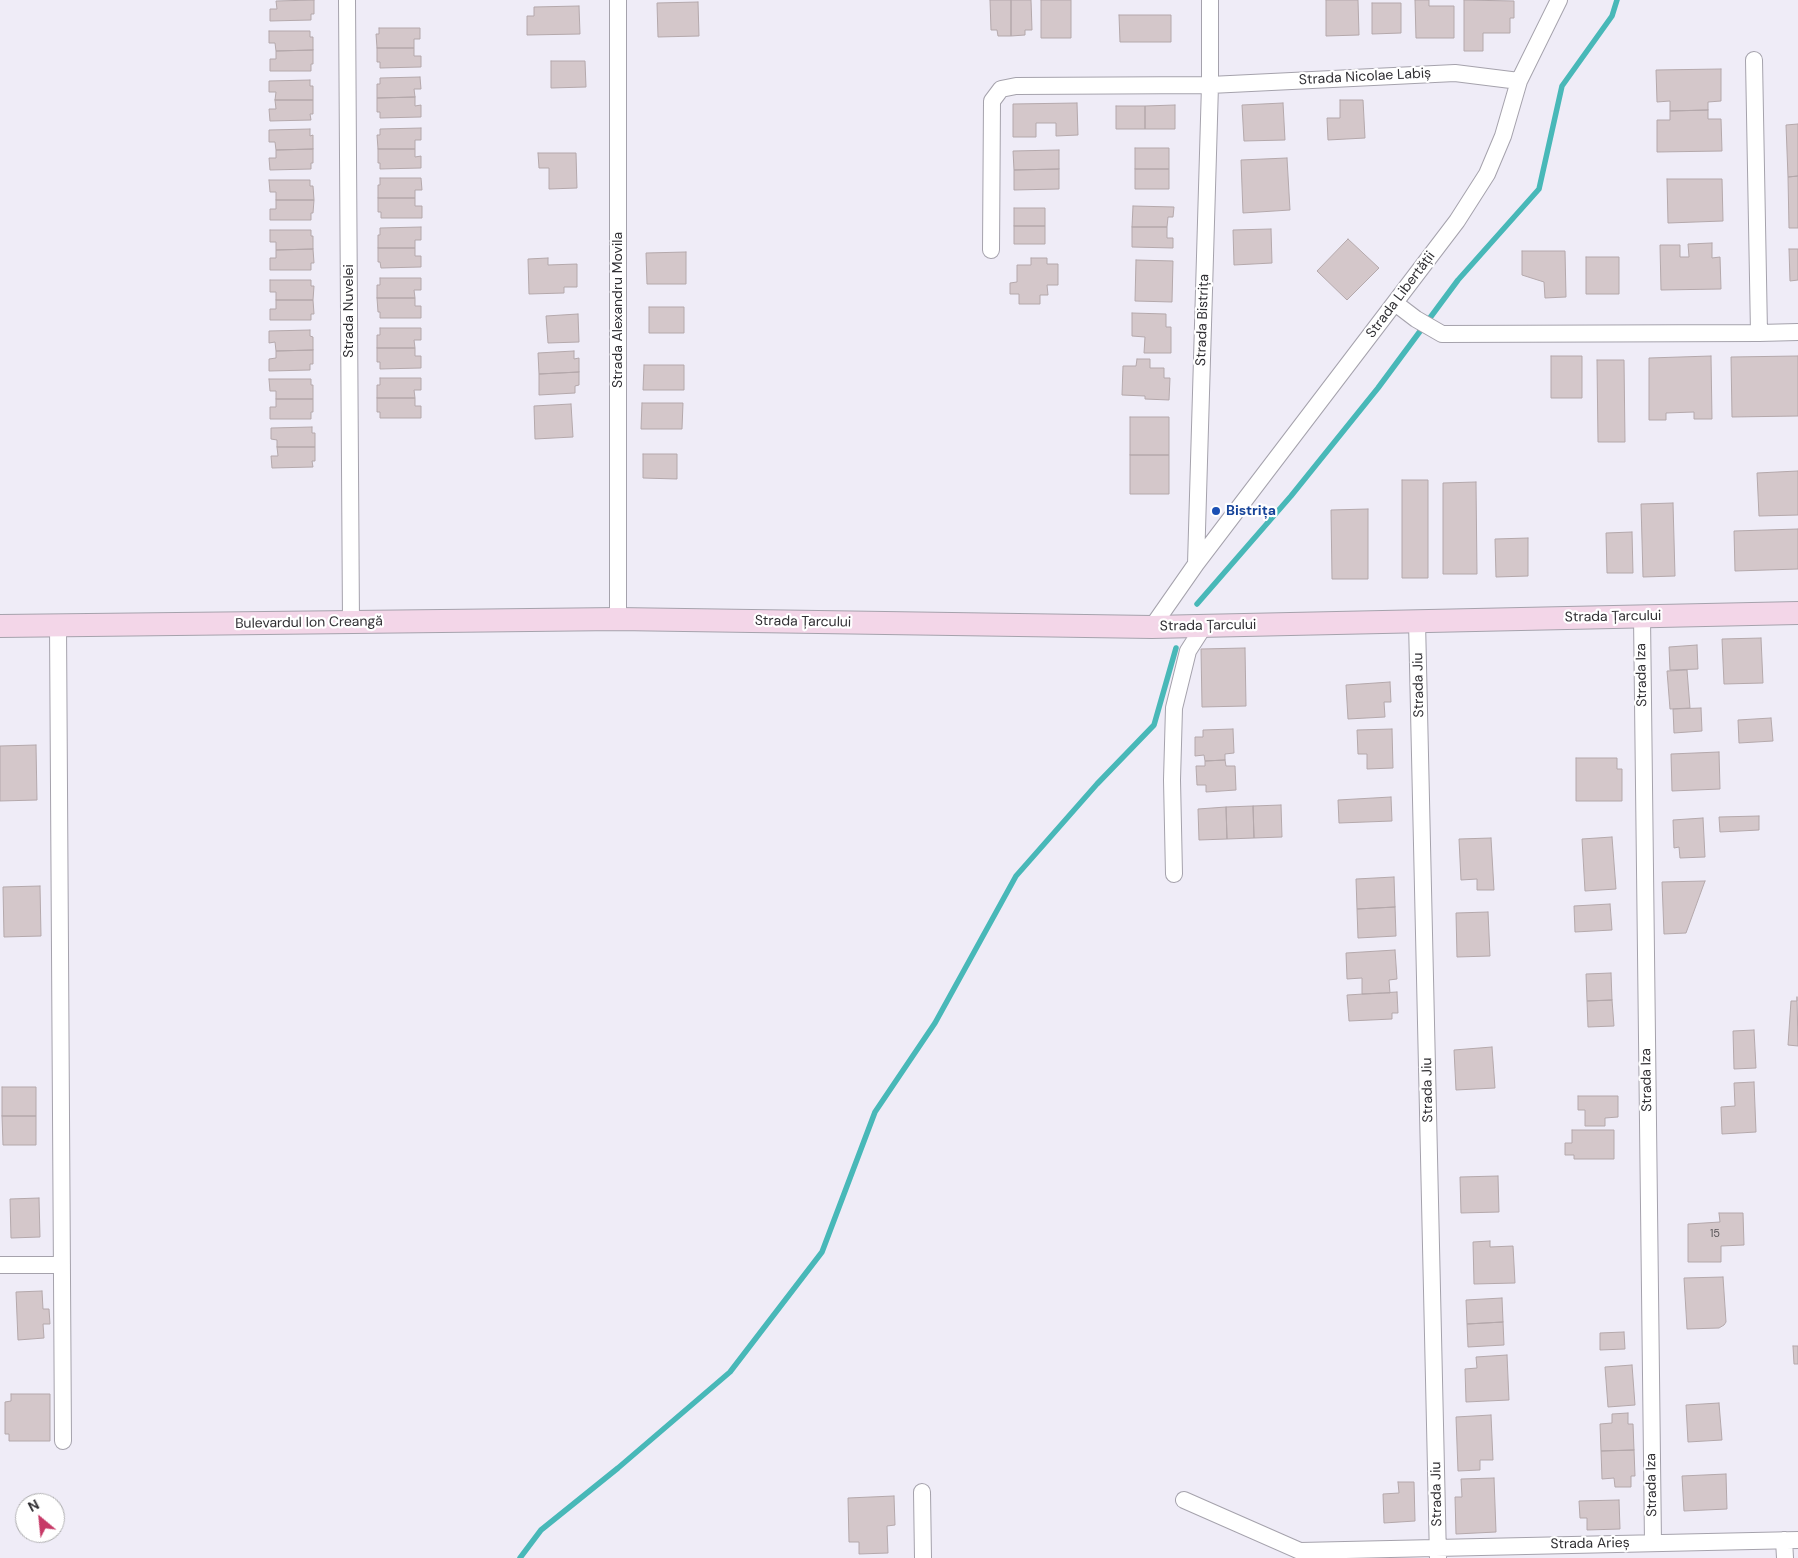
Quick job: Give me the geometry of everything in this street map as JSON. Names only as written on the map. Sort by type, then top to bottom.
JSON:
[{"type":"street","name":"Strada Nuvelei","points":[[347,0],[351,622]]},
{"type":"street","name":"Strada Alexandru Movila","points":[[618,0],[618,619]]},
{"type":"street","name":"Strada Bistrița","points":[[1196,564],[1210,85],[1210,0]]},
{"type":"street","name":"Strada Libertății","points":[[1196,564],[1457,221],[1487,174],[1503,136],[1519,81],[1559,0]]},
{"type":"street","points":[[1754,60],[1759,334]]},
{"type":"street","name":"Strada Nicolae Labiș","points":[[991,250],[992,101],[1001,89],[1016,86],[1210,85],[1455,73],[1519,81]]},
{"type":"street","points":[[1395,303],[1416,319],[1442,334],[1759,334],[1798,332]]},
{"type":"street","points":[[1152,627],[1196,564]]},
{"type":"street","name":"Strada Țarcului","points":[[618,619],[1152,627],[1798,614]]},
{"type":"street","name":"Strada Iza","points":[[1642,616],[1653,1543]]},
{"type":"street","name":"Bulevardul Ion Creangă","points":[[0,626],[618,619]]},
{"type":"street","name":"Strada Jiu","points":[[1418,621],[1439,1553]]},
{"type":"street","points":[[58,625],[64,1441]]},
{"type":"street","points":[[1174,874],[1172,780],[1174,708],[1188,651],[1204,626]]},
{"type":"street","points":[[0,1265],[62,1265]]},
{"type":"street","points":[[922,1492],[923,1558]]},
{"type":"street","name":"Strada Arieș","points":[[1184,1500],[1300,1550],[1439,1553],[1653,1543],[1791,1540]]},
{"type":"street","points":[[1785,1558],[1791,1540]]},
{"type":"building","points":[[314,0],[314,14],[311,14],[311,20],[270,21],[270,9],[277,9],[276,1]]},
{"type":"building","points":[[990,0],[1011,0],[1011,36],[998,36],[997,30],[991,30]]},
{"type":"building","points":[[1011,0],[1031,0],[1032,30],[1025,30],[1025,35],[1011,36]]},
{"type":"building","points":[[1041,0],[1071,0],[1071,38],[1041,38]]},
{"type":"building","points":[[1326,0],[1358,0],[1359,35],[1326,36]]},
{"type":"building","points":[[1415,0],[1429,0],[1429,6],[1454,6],[1454,38],[1416,38]]},
{"type":"building","points":[[1464,0],[1514,1],[1514,18],[1510,18],[1510,33],[1483,33],[1483,51],[1464,51]]},
{"type":"building","points":[[698,2],[699,36],[658,37],[657,3]]},
{"type":"building","points":[[1372,3],[1401,3],[1401,33],[1372,34]]},
{"type":"building","points":[[579,6],[580,34],[527,35],[527,16],[534,16],[534,7]]},
{"type":"building","points":[[1119,15],[1171,15],[1171,42],[1120,42]]},
{"type":"building","points":[[379,28],[420,28],[420,39],[414,39],[414,48],[377,48],[376,34],[379,34]]},
{"type":"building","points":[[269,31],[310,31],[310,37],[313,37],[313,50],[276,51],[275,43],[269,43]]},
{"type":"building","points":[[377,48],[414,48],[414,56],[421,56],[421,67],[380,68],[380,62],[377,62]]},
{"type":"building","points":[[313,50],[311,71],[270,71],[270,59],[276,59],[276,51]]},
{"type":"building","points":[[551,61],[585,61],[586,87],[551,88]]},
{"type":"building","points":[[1721,69],[1721,101],[1708,102],[1708,110],[1670,111],[1670,101],[1657,102],[1656,70]]},
{"type":"building","points":[[420,77],[421,89],[414,89],[415,97],[377,98],[377,84],[380,84],[380,78]]},
{"type":"building","points":[[310,80],[310,86],[313,86],[313,100],[275,100],[276,92],[269,92],[269,81]]},
{"type":"building","points":[[415,97],[415,106],[421,105],[421,117],[380,118],[380,112],[377,112],[377,98]]},
{"type":"building","points":[[275,100],[313,100],[313,114],[310,114],[311,120],[270,121],[269,109],[276,109]]},
{"type":"building","points":[[1340,100],[1363,100],[1365,138],[1328,140],[1327,118],[1340,118]]},
{"type":"building","points":[[1077,103],[1078,135],[1056,136],[1056,123],[1036,123],[1036,137],[1013,137],[1013,104]]},
{"type":"building","points":[[1283,103],[1285,140],[1244,141],[1242,105]]},
{"type":"building","points":[[1175,105],[1175,129],[1145,129],[1145,106]]},
{"type":"building","points":[[1116,106],[1145,106],[1145,129],[1116,129]]},
{"type":"building","points":[[1708,110],[1708,119],[1721,119],[1722,151],[1657,152],[1657,120],[1670,120],[1670,111]]},
{"type":"building","points":[[1798,124],[1798,176],[1788,177],[1786,125]]},
{"type":"building","points":[[421,128],[421,140],[415,140],[415,149],[378,149],[377,135],[380,135],[380,129]]},
{"type":"building","points":[[310,129],[310,136],[313,135],[313,149],[276,150],[275,142],[269,142],[269,130]]},
{"type":"building","points":[[1135,148],[1169,148],[1169,169],[1135,169]]},
{"type":"building","points":[[313,149],[311,169],[270,170],[269,158],[276,158],[276,150]]},
{"type":"building","points":[[378,149],[415,149],[415,157],[421,156],[421,168],[380,169]]},
{"type":"building","points":[[1059,150],[1059,169],[1014,170],[1013,151]]},
{"type":"building","points":[[538,153],[576,153],[577,188],[549,189],[549,168],[539,168]]},
{"type":"building","points":[[1287,158],[1290,210],[1243,213],[1241,160]]},
{"type":"building","points":[[1059,169],[1059,189],[1014,190],[1014,170]]},
{"type":"building","points":[[1135,169],[1169,169],[1169,189],[1135,189]]},
{"type":"building","points":[[1798,176],[1798,228],[1789,228],[1788,177]]},
{"type":"building","points":[[380,178],[421,178],[422,190],[415,190],[415,198],[378,198]]},
{"type":"building","points":[[1667,179],[1722,179],[1723,221],[1668,223]]},
{"type":"building","points":[[269,180],[310,180],[310,186],[313,186],[314,200],[276,200],[276,192],[270,192]]},
{"type":"building","points":[[378,198],[415,198],[415,206],[422,206],[422,218],[381,218],[381,212],[378,212]]},
{"type":"building","points":[[276,200],[314,200],[311,220],[270,220],[270,209],[276,209]]},
{"type":"building","points":[[1133,206],[1174,207],[1173,217],[1168,217],[1167,227],[1132,227]]},
{"type":"building","points":[[1014,208],[1045,208],[1045,226],[1014,226]]},
{"type":"building","points":[[1014,226],[1045,226],[1045,244],[1014,244]]},
{"type":"building","points":[[421,227],[421,240],[415,240],[415,248],[378,248],[380,228]]},
{"type":"building","points":[[1132,227],[1167,227],[1167,238],[1173,238],[1173,248],[1132,247]]},
{"type":"building","points":[[1271,229],[1272,263],[1234,265],[1233,230]]},
{"type":"building","points":[[270,230],[311,230],[313,249],[276,250],[276,242],[270,242]]},
{"type":"building","points":[[1348,239],[1379,268],[1347,300],[1317,271]]},
{"type":"building","points":[[1712,243],[1712,258],[1720,257],[1721,289],[1661,290],[1660,245],[1680,245],[1680,257],[1689,257],[1688,244]]},
{"type":"building","points":[[378,248],[415,248],[415,256],[421,256],[421,267],[381,268],[380,262],[378,262]]},
{"type":"building","points":[[313,249],[314,263],[311,263],[311,270],[270,270],[270,258],[276,258],[276,250]]},
{"type":"building","points":[[1789,249],[1798,249],[1798,280],[1790,281]]},
{"type":"building","points":[[1522,251],[1565,251],[1566,297],[1545,298],[1544,282],[1522,275]]},
{"type":"building","points":[[686,252],[686,284],[647,284],[646,253]]},
{"type":"building","points":[[1586,257],[1619,257],[1619,294],[1586,294]]},
{"type":"building","points":[[548,258],[548,265],[577,264],[577,287],[564,287],[564,293],[529,294],[528,259]]},
{"type":"building","points":[[1031,258],[1047,258],[1047,264],[1058,264],[1058,285],[1047,285],[1048,295],[1040,295],[1040,304],[1019,304],[1019,294],[1010,294],[1010,283],[1017,282],[1017,265],[1031,265]]},
{"type":"building","points":[[1136,260],[1173,261],[1172,302],[1135,301]]},
{"type":"building","points":[[380,278],[421,278],[421,290],[414,290],[415,298],[377,298],[377,285],[380,285]]},
{"type":"building","points":[[270,280],[311,280],[311,286],[314,286],[313,300],[276,300],[276,292],[270,292]]},
{"type":"building","points":[[377,298],[415,298],[415,306],[421,306],[421,318],[380,318]]},
{"type":"building","points":[[276,300],[313,300],[314,314],[311,314],[311,320],[270,320],[270,309],[276,309]]},
{"type":"building","points":[[649,307],[684,307],[684,333],[649,333]]},
{"type":"building","points":[[1132,313],[1166,314],[1166,327],[1171,327],[1171,353],[1144,353],[1145,337],[1132,336]]},
{"type":"building","points":[[578,314],[579,342],[548,343],[546,316]]},
{"type":"building","points":[[380,328],[421,328],[421,340],[414,340],[415,348],[377,348],[377,335],[380,335]]},
{"type":"building","points":[[310,330],[310,336],[313,337],[313,350],[276,351],[275,342],[269,343],[269,331]]},
{"type":"building","points":[[377,348],[415,348],[415,356],[421,356],[421,368],[380,369],[380,362],[377,362]]},
{"type":"building","points":[[313,350],[313,364],[310,364],[310,370],[269,371],[269,359],[276,358],[276,351]]},
{"type":"building","points":[[574,351],[574,359],[579,358],[579,372],[539,374],[538,353]]},
{"type":"building","points":[[1551,356],[1582,356],[1582,398],[1551,398]]},
{"type":"building","points":[[1711,356],[1712,419],[1694,419],[1694,412],[1666,413],[1666,420],[1649,420],[1649,358]]},
{"type":"building","points":[[1798,356],[1798,416],[1732,417],[1731,357]]},
{"type":"building","points":[[1137,359],[1150,359],[1150,368],[1164,368],[1164,378],[1170,378],[1169,400],[1145,399],[1145,396],[1122,395],[1123,366],[1136,366]]},
{"type":"building","points":[[1597,360],[1624,360],[1625,442],[1598,442]]},
{"type":"building","points":[[644,365],[684,365],[684,390],[643,390]]},
{"type":"building","points":[[579,372],[579,385],[575,386],[575,393],[539,395],[539,374]]},
{"type":"building","points":[[380,378],[421,378],[421,390],[414,390],[415,398],[377,398],[377,385],[380,385]]},
{"type":"building","points":[[269,379],[311,379],[313,399],[276,399],[276,391],[270,391]]},
{"type":"building","points":[[377,398],[415,398],[415,406],[421,406],[421,418],[380,418],[380,412],[377,412]]},
{"type":"building","points":[[276,399],[313,399],[311,419],[270,419],[270,407],[276,407]]},
{"type":"building","points":[[642,403],[683,403],[682,429],[641,429]]},
{"type":"building","points":[[571,404],[573,437],[535,439],[534,406]]},
{"type":"building","points":[[1130,417],[1169,417],[1169,455],[1130,455]]},
{"type":"building","points":[[312,427],[312,433],[315,433],[315,447],[277,447],[277,440],[271,439],[271,428]]},
{"type":"building","points":[[277,447],[315,447],[315,461],[312,461],[313,467],[272,468],[271,456],[278,456]]},
{"type":"building","points":[[643,454],[677,454],[677,479],[643,478]]},
{"type":"building","points":[[1130,455],[1169,455],[1169,494],[1130,494]]},
{"type":"building","points":[[1798,471],[1798,515],[1759,516],[1757,473]]},
{"type":"building","points":[[1402,480],[1428,480],[1428,578],[1402,578]]},
{"type":"building","points":[[1476,482],[1477,574],[1443,574],[1443,483]]},
{"type":"building","points":[[1673,503],[1675,576],[1643,577],[1641,504]]},
{"type":"building","points":[[1368,509],[1368,579],[1332,579],[1331,510]]},
{"type":"building","points":[[1798,529],[1798,569],[1735,571],[1734,531]]},
{"type":"building","points":[[1632,532],[1633,573],[1607,573],[1606,533]]},
{"type":"building","points":[[1528,538],[1528,576],[1496,577],[1495,539]]},
{"type":"building","points":[[1761,638],[1763,683],[1724,684],[1722,639]]},
{"type":"building","points":[[1697,645],[1698,669],[1670,670],[1669,647]]},
{"type":"building","points":[[1245,648],[1246,706],[1202,707],[1201,649]]},
{"type":"building","points":[[1687,670],[1690,708],[1670,709],[1667,671]]},
{"type":"building","points":[[1390,682],[1391,702],[1384,702],[1385,717],[1348,719],[1346,685]]},
{"type":"building","points":[[1701,708],[1702,731],[1674,733],[1673,709]]},
{"type":"building","points":[[1771,718],[1773,741],[1739,743],[1738,720]]},
{"type":"building","points":[[1233,729],[1234,753],[1225,754],[1225,760],[1205,761],[1204,755],[1195,756],[1195,737],[1203,737],[1203,730]]},
{"type":"building","points":[[1392,729],[1393,768],[1367,769],[1367,754],[1358,754],[1357,730]]},
{"type":"building","points":[[36,745],[37,800],[0,801],[0,746]]},
{"type":"building","points":[[1719,752],[1720,789],[1672,791],[1671,754]]},
{"type":"building","points":[[1576,758],[1617,758],[1617,769],[1622,769],[1622,801],[1576,801]]},
{"type":"building","points":[[1225,760],[1226,766],[1235,766],[1236,790],[1206,792],[1206,785],[1197,785],[1196,766],[1205,766],[1205,761]]},
{"type":"building","points":[[1391,797],[1392,821],[1339,823],[1338,800]]},
{"type":"building","points":[[1281,805],[1282,837],[1254,838],[1253,806]]},
{"type":"building","points":[[1253,806],[1254,838],[1227,839],[1226,807]]},
{"type":"building","points":[[1226,807],[1227,839],[1199,840],[1198,809]]},
{"type":"building","points":[[1759,816],[1759,830],[1720,832],[1719,817]]},
{"type":"building","points":[[1703,818],[1705,857],[1680,858],[1679,847],[1674,848],[1673,820]]},
{"type":"building","points":[[1612,837],[1616,889],[1585,891],[1582,839]]},
{"type":"building","points":[[1491,838],[1494,890],[1477,890],[1477,879],[1461,880],[1459,839]]},
{"type":"building","points":[[1394,877],[1395,907],[1357,909],[1356,879]]},
{"type":"building","points":[[1705,881],[1686,933],[1664,934],[1662,882]]},
{"type":"building","points":[[40,886],[41,936],[4,937],[3,887]]},
{"type":"building","points":[[1610,904],[1612,930],[1575,932],[1574,906]]},
{"type":"building","points":[[1395,907],[1396,936],[1358,938],[1357,909]]},
{"type":"building","points":[[1488,912],[1490,956],[1457,957],[1456,913]]},
{"type":"building","points":[[1395,950],[1397,979],[1389,980],[1390,993],[1362,994],[1362,978],[1347,979],[1346,953]]},
{"type":"building","points":[[1611,973],[1612,1000],[1587,1001],[1586,974]]},
{"type":"building","points":[[1397,992],[1398,1013],[1392,1013],[1392,1019],[1349,1021],[1347,995]]},
{"type":"building","points":[[1797,997],[1798,1046],[1788,1045],[1791,1001],[1797,1001]]},
{"type":"building","points":[[1612,1000],[1614,1026],[1588,1027],[1587,1001]]},
{"type":"building","points":[[1754,1030],[1756,1068],[1734,1069],[1733,1031]]},
{"type":"building","points":[[1492,1047],[1495,1088],[1456,1090],[1454,1050]]},
{"type":"building","points":[[1754,1082],[1756,1132],[1722,1134],[1721,1107],[1735,1106],[1734,1083]]},
{"type":"building","points":[[2,1087],[36,1087],[36,1116],[2,1116]]},
{"type":"building","points":[[1578,1096],[1618,1096],[1618,1117],[1605,1118],[1605,1126],[1585,1126],[1585,1110],[1578,1110]]},
{"type":"building","points":[[2,1116],[36,1116],[36,1145],[3,1145]]},
{"type":"building","points":[[1572,1130],[1614,1130],[1614,1159],[1574,1159],[1574,1155],[1565,1155],[1565,1143],[1572,1143]]},
{"type":"building","points":[[1498,1176],[1499,1212],[1461,1213],[1460,1177]]},
{"type":"building","points":[[39,1198],[40,1237],[11,1238],[10,1199]]},
{"type":"building","points":[[1719,1213],[1743,1213],[1744,1245],[1721,1246],[1721,1262],[1688,1262],[1688,1224],[1720,1222]]},
{"type":"building","points":[[1490,1241],[1490,1247],[1513,1246],[1515,1283],[1474,1284],[1473,1242]]},
{"type":"building","points":[[1723,1277],[1726,1322],[1724,1325],[1719,1328],[1687,1329],[1684,1278]]},
{"type":"building","points":[[42,1291],[43,1309],[49,1309],[50,1324],[43,1324],[44,1338],[18,1340],[16,1292]]},
{"type":"building","points":[[1502,1298],[1503,1322],[1467,1324],[1466,1300]]},
{"type":"building","points":[[1503,1322],[1504,1345],[1468,1347],[1467,1324]]},
{"type":"building","points":[[1624,1332],[1625,1349],[1600,1350],[1600,1333]]},
{"type":"building","points":[[1793,1346],[1798,1346],[1798,1364],[1794,1364]]},
{"type":"building","points":[[1507,1355],[1509,1400],[1466,1402],[1465,1369],[1477,1368],[1476,1357]]},
{"type":"building","points":[[1632,1365],[1635,1405],[1608,1407],[1605,1367]]},
{"type":"building","points":[[11,1394],[50,1394],[50,1441],[9,1441],[9,1434],[5,1434],[5,1402],[11,1401]]},
{"type":"building","points":[[1719,1403],[1722,1440],[1688,1442],[1686,1405]]},
{"type":"building","points":[[1628,1413],[1628,1424],[1633,1424],[1634,1450],[1601,1451],[1600,1424],[1612,1423],[1612,1414]]},
{"type":"building","points":[[1491,1415],[1493,1460],[1480,1460],[1480,1470],[1458,1471],[1456,1417]]},
{"type":"building","points":[[1634,1450],[1635,1476],[1631,1476],[1631,1487],[1615,1487],[1614,1478],[1602,1479],[1601,1451]]},
{"type":"building","points":[[1726,1474],[1727,1509],[1684,1511],[1682,1476]]},
{"type":"building","points":[[1494,1478],[1496,1532],[1456,1534],[1455,1497],[1462,1497],[1461,1479]]},
{"type":"building","points":[[1398,1482],[1414,1482],[1415,1521],[1384,1523],[1383,1494],[1399,1493]]},
{"type":"building","points":[[894,1496],[895,1525],[887,1526],[888,1553],[859,1554],[859,1542],[849,1542],[848,1498]]},
{"type":"building","points":[[1619,1500],[1620,1529],[1587,1530],[1587,1518],[1580,1518],[1579,1501]]},
{"type":"waterway","points":[[1197,604],[1291,496],[1378,388],[1458,280],[1539,189],[1562,86],[1612,16],[1617,0]]},
{"type":"waterway","points":[[520,1558],[541,1530],[618,1468],[730,1372],[822,1252],[875,1112],[935,1023],[1016,876],[1097,784],[1154,725],[1176,648]]},
{"type":"place","name":"Bistrița","points":[[1216,511]]}]
